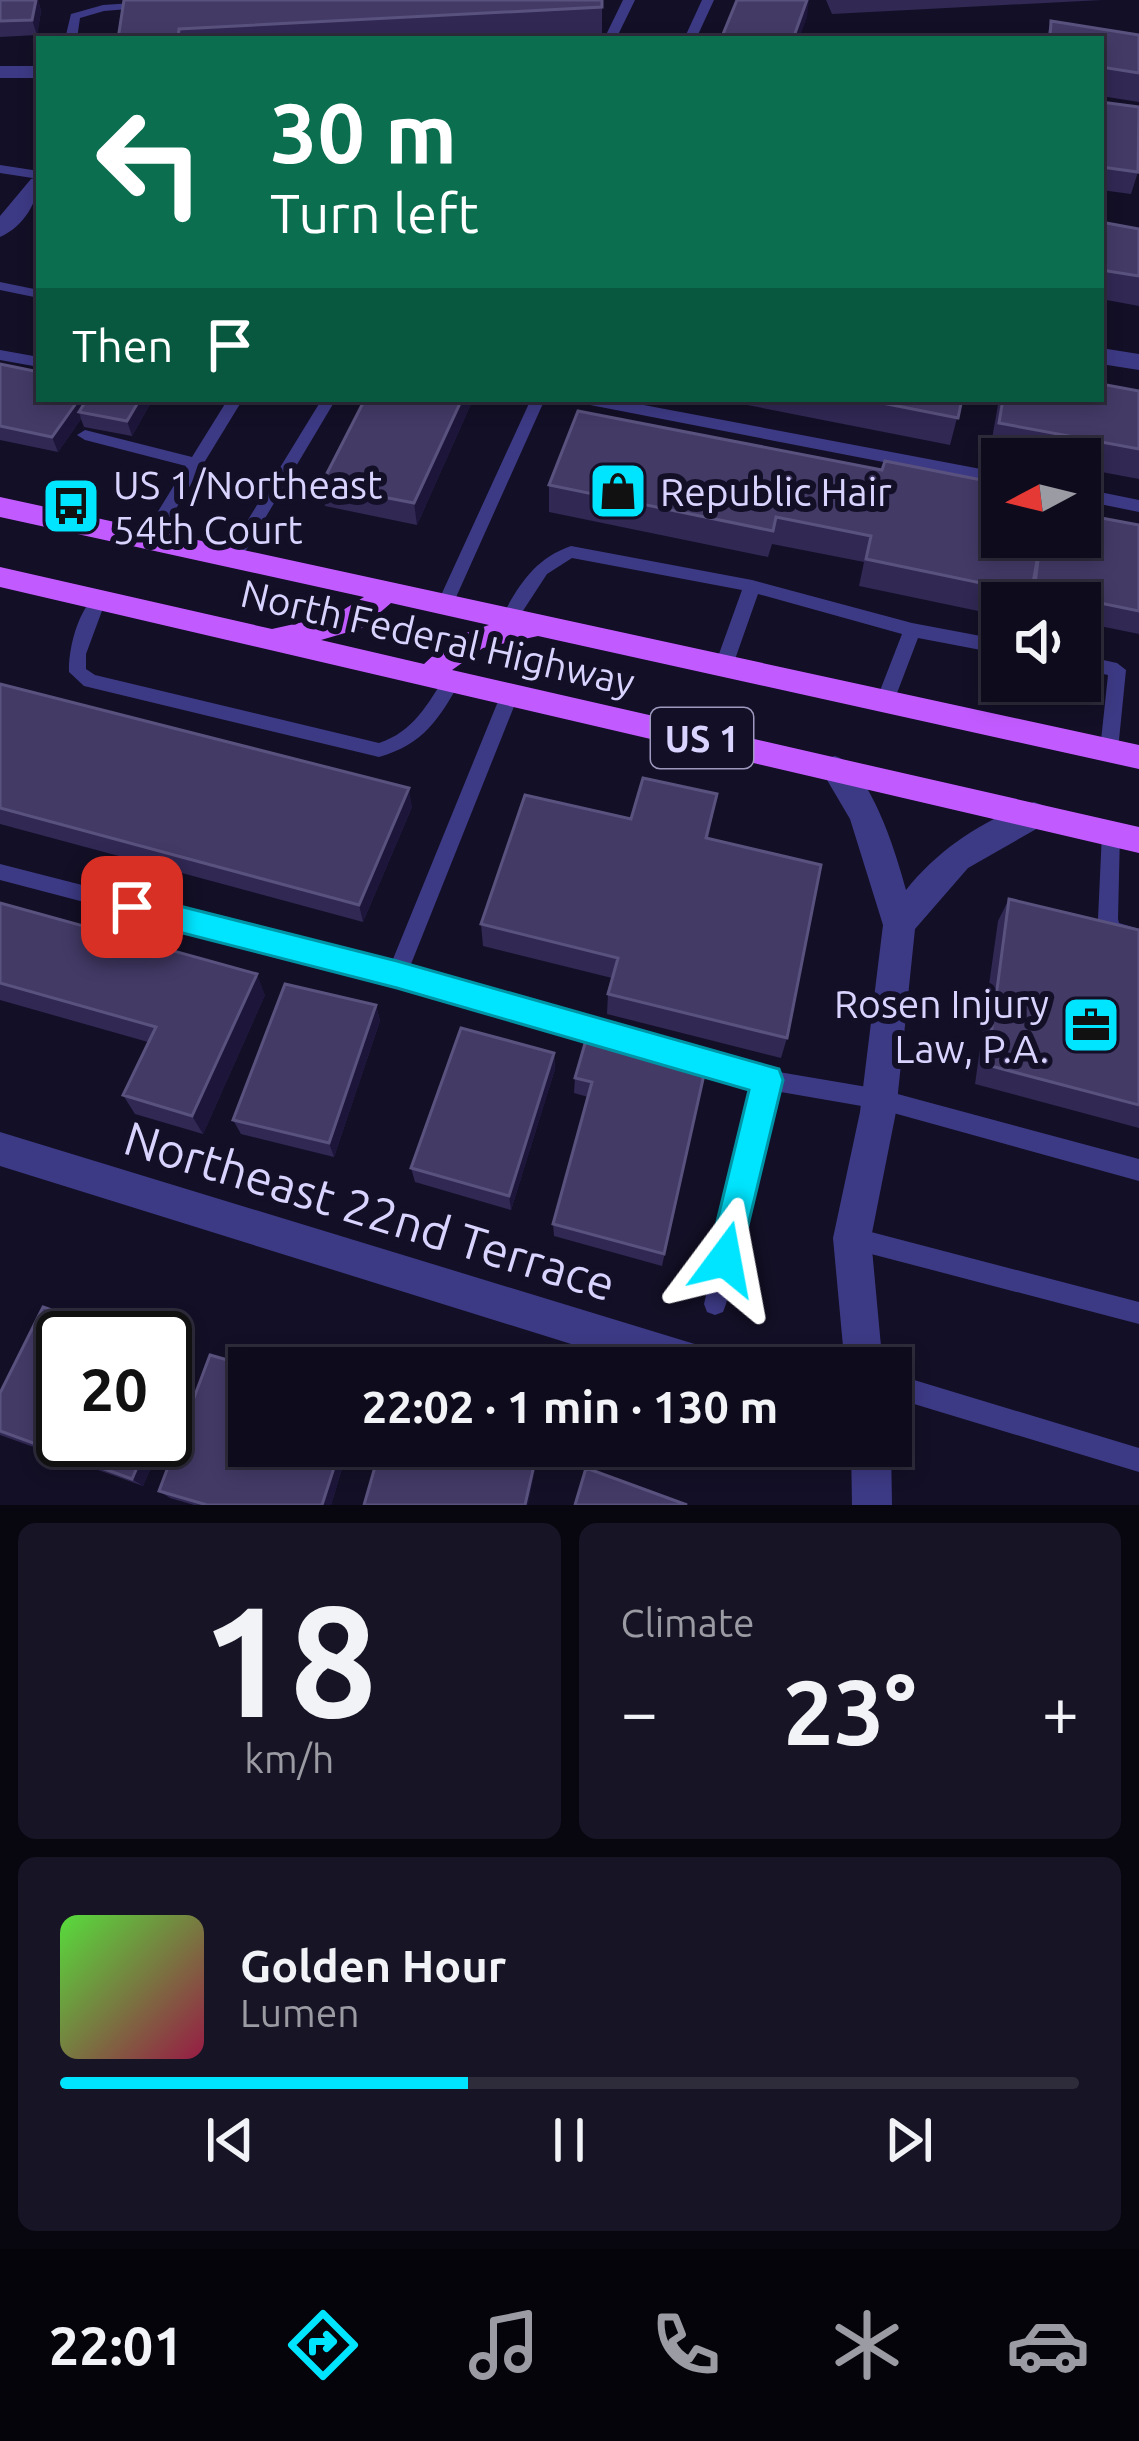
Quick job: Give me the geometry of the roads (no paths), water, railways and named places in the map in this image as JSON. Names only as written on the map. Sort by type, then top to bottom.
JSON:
[{"type":"main road","name":"North Federal Highway","points":[[0,506],[1124,753]]},
{"type":"main road","name":"North Federal Highway","points":[[0,577],[1125,836]]},
{"type":"main road","points":[[265,638],[345,625],[368,614],[386,591]]},
{"type":"main road","points":[[441,678],[444,655],[466,640],[546,626]]},
{"type":"street","points":[[0,72],[36,72]]},
{"type":"street","points":[[0,230],[36,183]]},
{"type":"street","points":[[1104,356],[1139,362]]},
{"type":"street","points":[[835,768],[863,814],[882,860],[898,925],[879,1099],[851,1238],[862,1347]]},
{"type":"street","points":[[898,925],[933,876],[974,842],[1034,815]]},
{"type":"street","name":"Northeast 22nd Terrace","points":[[0,1149],[643,1347]]},
{"type":"street","points":[[871,1467],[872,1505]]},
{"type":"lane","points":[[611,36],[629,0]]},
{"type":"lane","points":[[691,36],[708,0]]},
{"type":"lane","points":[[72,36],[75,16],[103,8],[167,4]]},
{"type":"lane","points":[[0,169],[36,178]]},
{"type":"lane","points":[[0,286],[33,292]]},
{"type":"lane","points":[[0,355],[36,361]]},
{"type":"lane","points":[[149,539],[233,402]]},
{"type":"lane","points":[[233,558],[327,402]]},
{"type":"lane","points":[[445,604],[537,402]]},
{"type":"lane","points":[[601,402],[981,475]]},
{"type":"lane","points":[[85,435],[196,463]]},
{"type":"lane","points":[[1101,498],[1139,506]]},
{"type":"lane","points":[[509,618],[537,571],[552,557],[571,552],[752,586],[912,630],[981,643]]},
{"type":"lane","points":[[724,665],[752,586]]},
{"type":"lane","points":[[98,600],[77,654],[78,672],[90,681],[380,750],[417,734],[441,678]]},
{"type":"lane","points":[[885,701],[912,630]]},
{"type":"lane","points":[[1101,667],[1117,670],[1124,753]]},
{"type":"lane","points":[[397,975],[510,694]]},
{"type":"lane","points":[[1125,836],[1108,919],[1112,928],[1139,938]]},
{"type":"lane","points":[[0,872],[397,975],[767,1080],[879,1099],[1139,1170]]},
{"type":"lane","points":[[715,1304],[767,1080]]},
{"type":"lane","points":[[851,1238],[1139,1313]]},
{"type":"lane","points":[[912,1390],[1139,1460]]},
{"type":"place","name":"Republic Hair","points":[[618,491]]},
{"type":"place","name":"US 1/Northeast 54th Court","points":[[71,506]]},
{"type":"place","name":"Rosen Injury Law, P.A.","points":[[1091,1025]]}]
